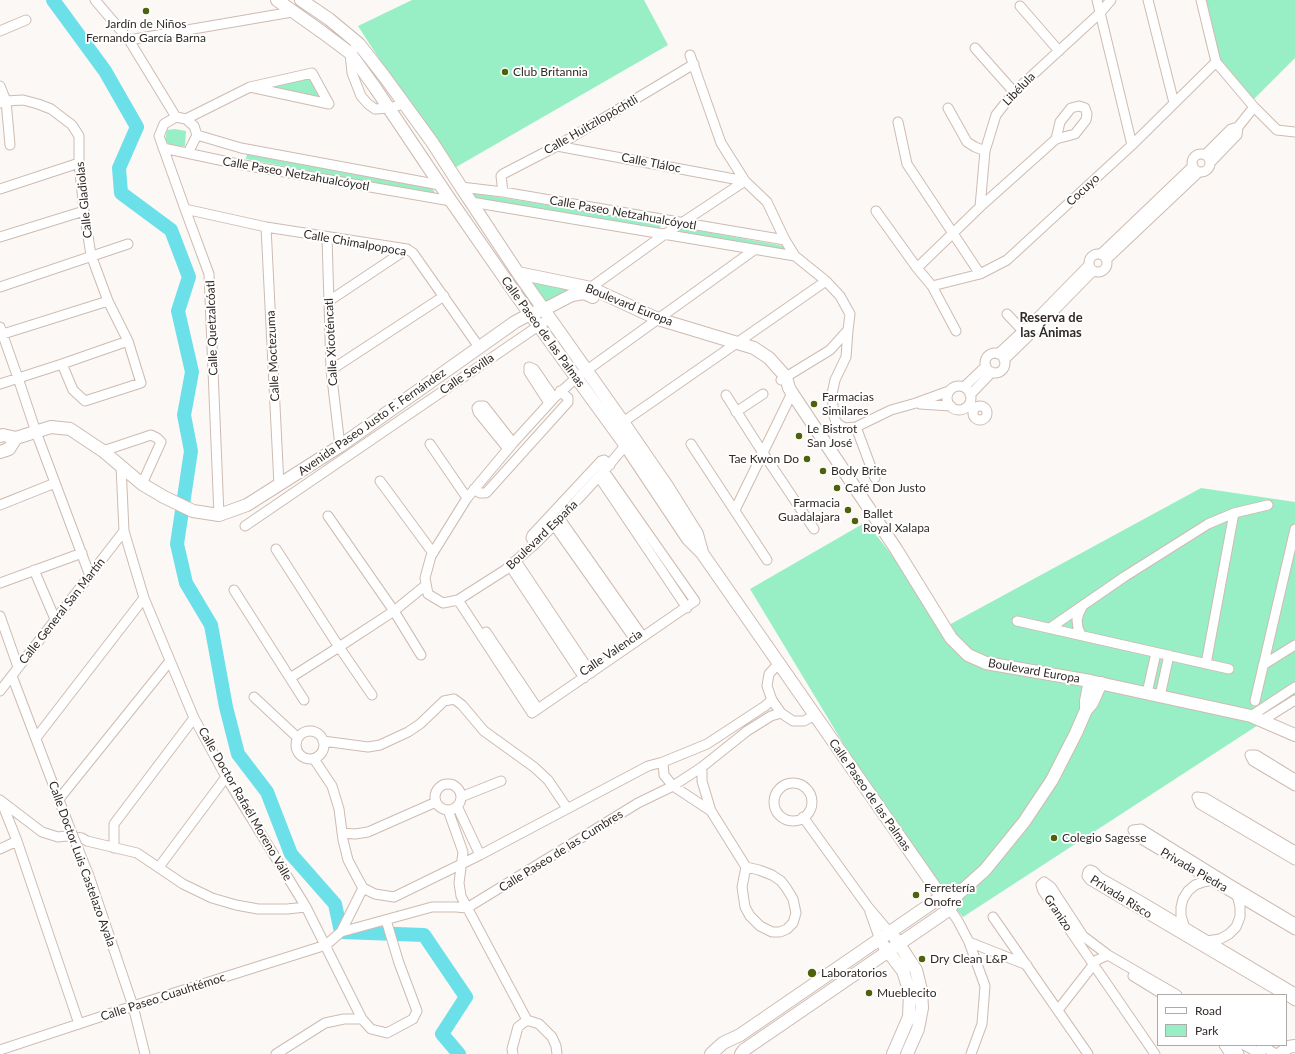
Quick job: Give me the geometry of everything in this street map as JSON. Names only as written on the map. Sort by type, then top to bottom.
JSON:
[{"type":"street","points":[[95,0],[129,40],[176,118]]},
{"type":"street","name":"Calle Paseo de las Palmas","points":[[277,0],[292,6],[350,54],[389,108],[440,185],[538,326],[626,446],[688,539],[702,553],[958,921],[985,986],[982,1024],[971,1054]]},
{"type":"street","points":[[129,40],[292,6],[299,11],[303,4],[301,0]]},
{"type":"street","name":"Calle Paseo de las Palmas","points":[[301,0],[329,19],[359,44],[432,142],[460,187],[518,273],[667,486],[697,534],[702,553]]},
{"type":"street","points":[[1097,0],[1132,145]]},
{"type":"street","name":"Libélula","points":[[980,207],[985,151],[996,115],[1014,92],[1100,13],[1111,0]]},
{"type":"street","points":[[1148,0],[1174,103]]},
{"type":"street","points":[[1201,0],[1216,62],[1254,107],[1277,130],[1295,132]]},
{"type":"street","points":[[1020,6],[1060,50]]},
{"type":"street","points":[[0,31],[26,20]]},
{"type":"street","points":[[350,54],[359,44]]},
{"type":"street","points":[[975,48],[1014,92]]},
{"type":"street","points":[[690,55],[720,143],[744,181],[767,202],[785,240],[795,256],[826,281],[840,296],[850,314],[846,357],[835,380],[832,394],[832,407],[836,422],[845,428],[856,427],[891,410],[916,404],[949,391],[955,386],[964,387],[969,392],[972,402]]},
{"type":"street","name":"Cocuyo","points":[[932,286],[980,274],[1007,260],[1132,145],[1216,62]]},
{"type":"street","name":"Calle Huitzilopóchtli","points":[[503,192],[501,176],[503,174],[557,146],[694,64]]},
{"type":"street","points":[[186,119],[194,126],[198,136],[188,153],[163,148],[159,136],[164,124],[176,118],[186,119],[250,87],[312,73],[329,104],[250,87]]},
{"type":"street","points":[[0,86],[10,145]]},
{"type":"street","name":"Calle Gladiolas","points":[[3,102],[23,100],[51,109],[72,125],[79,136],[79,163],[84,211],[91,255],[108,301],[128,341],[140,383],[85,401],[73,390],[62,364]]},
{"type":"street","points":[[389,108],[404,104]]},
{"type":"street","points":[[1207,159],[1199,155],[1194,158],[1192,164],[1196,169],[1207,170],[1207,159],[1231,128],[1238,127],[1254,107]]},
{"type":"street","points":[[948,108],[967,142],[985,151]]},
{"type":"street","points":[[898,122],[907,164],[980,274]]},
{"type":"street","name":"Calle Paseo Netzahualcóyotl","points":[[198,136],[241,148],[440,185]]},
{"type":"street","points":[[917,268],[980,207],[1056,139]]},
{"type":"street","name":"Calle Tláloc","points":[[557,146],[744,181]]},
{"type":"street","name":"Calle Quetzalcóatl","points":[[163,148],[209,274],[219,515]]},
{"type":"street","points":[[238,164],[241,148]]},
{"type":"street","name":"Calle Paseo Netzahualcóyotl","points":[[188,153],[238,164],[451,201]]},
{"type":"street","points":[[0,189],[79,163]]},
{"type":"street","points":[[1104,257],[1196,169]]},
{"type":"street","points":[[587,290],[665,234],[684,223],[744,181]]},
{"type":"street","name":"Calle Paseo Netzahualcóyotl","points":[[460,187],[503,192],[785,240]]},
{"type":"street","name":"Calle Paseo Netzahualcóyotl","points":[[471,202],[795,256]]},
{"type":"street","name":"Calle Chimalpopoca","points":[[185,209],[266,227],[407,249],[413,253],[479,347]]},
{"type":"street","points":[[0,237],[84,211]]},
{"type":"street","points":[[876,211],[917,268],[932,286],[956,331]]},
{"type":"street","name":"Calle Moctezuma","points":[[266,227],[279,485]]},
{"type":"street","name":"Calle Xicoténcatl","points":[[327,237],[331,370],[340,446]]},
{"type":"street","points":[[0,287],[91,255],[128,244]]},
{"type":"street","points":[[328,302],[407,249]]},
{"type":"street","points":[[460,598],[443,602],[428,594],[425,578],[433,554],[467,498],[510,446],[554,397],[576,378],[754,250]]},
{"type":"street","points":[[1091,268],[1089,259],[1093,255],[1104,257]]},
{"type":"street","points":[[1091,268],[1100,272],[1105,269],[1107,266],[1104,257]]},
{"type":"street","points":[[1001,357],[1091,268]]},
{"type":"street","name":"Boulevard Europa","points":[[518,273],[587,290],[654,322],[735,344],[764,362],[787,385],[896,549],[951,638],[968,655],[986,663],[1096,682],[1251,716],[1295,735]]},
{"type":"street","points":[[623,422],[826,281]]},
{"type":"street","name":"Boulevard Europa","points":[[547,314],[572,295],[587,290]]},
{"type":"street","points":[[331,370],[444,296]]},
{"type":"street","points":[[515,322],[519,309],[517,296]]},
{"type":"street","points":[[90,576],[36,432],[1,332],[108,301]]},
{"type":"street","name":"Avenida Paseo Justo F. Fernández","points":[[219,515],[247,505],[340,446],[515,322],[530,314],[547,314]]},
{"type":"street","name":"Calle Sevilla","points":[[245,526],[538,326],[547,314]]},
{"type":"street","points":[[1007,314],[1023,331]]},
{"type":"street","points":[[1001,357],[1023,331],[1042,318]]},
{"type":"street","points":[[734,510],[763,453],[787,385],[830,350],[848,330]]},
{"type":"street","points":[[0,384],[128,341]]},
{"type":"street","points":[[916,404],[951,406],[961,409],[964,408],[972,402],[989,369],[986,360],[990,355],[995,353],[1001,357],[1004,366],[1001,371],[998,372],[989,369]]},
{"type":"street","points":[[964,387],[989,369]]},
{"type":"street","points":[[949,391],[947,398],[951,406]]},
{"type":"street","points":[[736,412],[763,394]]},
{"type":"street","points":[[726,395],[814,529]]},
{"type":"street","points":[[474,489],[480,493],[486,493],[568,402],[568,398],[554,397]]},
{"type":"street","points":[[856,427],[875,478]]},
{"type":"street","points":[[0,436],[3,435],[16,438],[51,428],[70,429],[103,451],[142,484],[164,497],[193,510],[219,515]]},
{"type":"street","points":[[103,451],[151,435],[157,438],[161,442],[142,484]]},
{"type":"street","name":"Boulevard España","points":[[460,598],[513,564],[535,544],[604,471],[626,446],[632,436]]},
{"type":"street","points":[[0,452],[9,448],[16,438]]},
{"type":"street","points":[[430,444],[467,498]]},
{"type":"street","points":[[691,444],[767,560]]},
{"type":"street","points":[[535,544],[531,538],[532,535],[601,461],[604,460],[604,471],[660,567],[685,606]]},
{"type":"street","name":"Calle Doctor Rafaél Moreno Valle","points":[[121,466],[124,531],[144,598],[194,718],[226,777],[306,907],[362,1019]]},
{"type":"street","points":[[380,481],[433,554]]},
{"type":"street","points":[[0,505],[55,483]]},
{"type":"street","points":[[247,505],[260,516]]},
{"type":"street","points":[[1050,628],[1124,577],[1208,524],[1234,513],[1268,505]]},
{"type":"street","points":[[1206,664],[1234,513]]},
{"type":"street","points":[[328,516],[394,611],[421,655]]},
{"type":"street","points":[[557,522],[638,637]]},
{"type":"street","points":[[635,523],[668,562],[660,567]]},
{"type":"street","points":[[1255,701],[1293,551],[1295,529]]},
{"type":"street","name":"Calle General San Martín","points":[[0,691],[124,531]]},
{"type":"street","points":[[276,549],[339,648],[372,695]]},
{"type":"street","points":[[0,583],[82,553]]},
{"type":"street","name":"Calle Valencia","points":[[460,598],[534,708],[694,600],[668,562]]},
{"type":"street","points":[[513,564],[586,673]]},
{"type":"street","points":[[34,570],[55,619]]},
{"type":"street","points":[[290,678],[339,648],[394,611],[426,585]]},
{"type":"street","points":[[234,590],[304,700]]},
{"type":"street","points":[[36,738],[144,598]]},
{"type":"street","points":[[1081,635],[1077,620],[1083,606]]},
{"type":"street","points":[[0,616],[18,667]]},
{"type":"street","points":[[1017,621],[1229,669]]},
{"type":"street","points":[[1263,665],[1295,645]]},
{"type":"street","points":[[1147,693],[1156,652]]},
{"type":"street","points":[[1160,696],[1169,656]]},
{"type":"street","points":[[59,799],[170,660]]},
{"type":"street","points":[[779,663],[769,674],[767,686],[772,700],[781,713],[793,721],[804,721],[815,715]]},
{"type":"street","name":"Calle Doctor Luis Castelazo Ayala","points":[[12,676],[89,876],[133,1006],[145,1054]]},
{"type":"street","points":[[734,1038],[742,1052],[950,909],[957,895],[985,870],[1024,822],[1052,780],[1086,710],[1086,701],[1096,682]]},
{"type":"street","points":[[1251,716],[1295,687]]},
{"type":"street","points":[[254,697],[298,738]]},
{"type":"street","points":[[324,741],[321,754],[314,759],[301,756],[296,748],[298,738],[305,732],[309,731],[318,734],[324,741],[368,747],[380,745],[408,732],[420,724],[444,701],[454,699],[462,705],[484,731],[534,767],[548,780],[568,808]]},
{"type":"street","points":[[314,759],[332,786],[339,809],[348,860],[364,888],[375,894],[394,897],[462,862],[480,855],[648,766],[663,762],[707,744],[772,700]]},
{"type":"street","points":[[1263,720],[1295,700]]},
{"type":"street","name":"Calle Paseo de las Cumbres","points":[[467,908],[631,807],[673,786],[702,767],[747,731],[771,716],[781,713]]},
{"type":"street","points":[[114,848],[114,824],[194,718]]},
{"type":"street","points":[[741,722],[747,731]]},
{"type":"street","points":[[1295,779],[1256,755],[1250,755],[1253,760],[1295,786]]},
{"type":"street","points":[[663,762],[664,775],[673,786],[711,811]]},
{"type":"street","points":[[702,767],[702,781],[711,811],[746,867],[742,887],[745,907],[750,916],[760,926],[772,932],[780,932],[787,929],[793,922],[796,913],[787,889],[781,881],[772,875],[746,867]]},
{"type":"street","points":[[159,867],[226,777]]},
{"type":"street","points":[[461,797],[501,782]]},
{"type":"street","points":[[797,783],[807,790],[810,795],[810,808],[808,813],[803,817],[798,820],[785,819],[776,811],[774,799],[779,788],[784,784],[797,783]]},
{"type":"street","points":[[445,784],[455,785],[458,788],[461,797],[457,806],[448,810],[441,808],[436,802],[435,793],[437,789],[445,784]]},
{"type":"street","points":[[1246,826],[1200,804],[1197,797],[1205,798],[1246,826],[1294,855]]},
{"type":"street","points":[[1,801],[42,832],[58,837],[66,836],[82,838],[87,841],[137,853],[183,884],[212,898],[236,905],[258,909],[287,909],[306,907]]},
{"type":"street","points":[[1,801],[17,841],[79,1024]]},
{"type":"street","points":[[342,832],[355,834],[368,832],[436,802]]},
{"type":"street","points":[[457,806],[480,855]]},
{"type":"street","points":[[448,810],[463,852],[459,883],[461,896],[527,1020],[539,1024],[552,1037],[556,1046],[557,1054]]},
{"type":"street","points":[[803,817],[868,907],[899,944],[916,970],[921,990],[922,1008],[918,1029],[909,1054],[895,1050],[909,1017],[910,992],[903,971],[880,940],[868,907]]},
{"type":"street","points":[[0,849],[17,841]]},
{"type":"street","name":"Privada Piedra","points":[[1295,922],[1278,917],[1211,881],[1176,855],[1222,879],[1278,917],[1295,930]]},
{"type":"street","name":"Privada Risco","points":[[1285,994],[1253,972],[1209,941],[1184,926],[1139,904],[1090,880],[1087,876],[1088,872],[1090,870],[1093,871],[1099,877],[1139,904],[1188,938],[1253,972],[1295,993]]},
{"type":"street","points":[[1188,938],[1181,916],[1183,899],[1188,891],[1195,885],[1222,879]]},
{"type":"street","name":"Granizo","points":[[1044,882],[1051,887],[1100,959],[1043,891],[1042,885],[1044,882]]},
{"type":"street","points":[[1198,943],[1220,939],[1229,934],[1236,927],[1240,917],[1240,907],[1238,896],[1233,886]]},
{"type":"street","points":[[326,945],[341,932],[364,888]]},
{"type":"street","points":[[711,1054],[723,1043],[734,1038],[941,897],[957,895]]},
{"type":"street","points":[[341,932],[432,907],[467,908]]},
{"type":"street","points":[[993,917],[1088,1054]]},
{"type":"street","points":[[276,1054],[325,1023],[344,1019],[362,1019],[371,1029],[387,1033],[413,1019],[417,1011],[399,963],[386,920]]},
{"type":"street","points":[[968,942],[1027,965]]},
{"type":"street","name":"Calle Paseo Cuauhtémoc","points":[[0,1050],[326,945]]},
{"type":"street","points":[[1058,1010],[1100,959]]},
{"type":"street","points":[[1100,959],[1163,992]]},
{"type":"street","points":[[1100,959],[1155,1054]]},
{"type":"street","points":[[1132,1016],[1162,1054]]},
{"type":"street","points":[[513,1054],[512,1049],[518,1027],[527,1020]]},
{"type":"street","points":[[1280,1054],[1294,1043]]},
{"type":"street","points":[[1246,1046],[1261,1054]]},
{"type":"street","points":[[1263,1046],[1276,1054]]},
{"type":"green space","name":"Club Britannia","points":[[412,0],[644,0],[668,45],[451,170],[358,26]]},
{"type":"green space","points":[[1197,0],[1295,0],[1295,58],[1253,100],[1206,44]]},
{"type":"green space","points":[[312,77],[322,97],[268,87]]},
{"type":"green space","points":[[175,129],[186,131],[185,146],[177,148],[170,146],[165,140],[167,130]]},
{"type":"green space","points":[[247,153],[432,188],[437,195],[246,159]]},
{"type":"green space","points":[[473,193],[661,223],[660,229],[475,198]]},
{"type":"green space","points":[[679,227],[784,246],[784,251],[679,232]]},
{"type":"green space","points":[[531,281],[570,290],[550,302],[545,300]]},
{"type":"green space","points":[[1201,488],[1295,502],[1295,701],[963,917],[929,879],[893,826],[750,589],[866,522],[947,626]]},
{"type":"waterway","points":[[53,0],[105,71],[137,127],[119,168],[121,193],[171,230],[189,277],[178,311],[192,372],[184,415],[191,451],[177,544],[186,583],[211,625],[226,707],[238,754],[267,792],[291,854],[335,904],[341,932],[424,935],[466,997],[442,1034],[459,1054]]},
{"type":"place","name":"Jardín de Niños Fernando García Barna","points":[[146,11]]},
{"type":"place","name":"Club Britannia","points":[[505,72]]},
{"type":"place","name":"Farmacias Similares","points":[[814,404]]},
{"type":"place","name":"Le Bistrot San José","points":[[799,436]]},
{"type":"place","name":"Tae Kwon Do","points":[[807,459]]},
{"type":"place","name":"Body Brite","points":[[823,471]]},
{"type":"place","name":"Café Don Justo","points":[[837,488]]},
{"type":"place","name":"Farmacia Guadalajara","points":[[848,510]]},
{"type":"place","name":"Ballet Royal Xalapa","points":[[855,521]]},
{"type":"place","name":"Colegio Sagesse","points":[[1054,838]]},
{"type":"place","name":"Ferretería Onofre","points":[[916,895]]},
{"type":"place","name":"Dry Clean L&P","points":[[922,959]]},
{"type":"place","name":"Laboratorios","points":[[812,973]]},
{"type":"place","name":"Mueblecito","points":[[869,993]]},
{"type":"district","name":"Reserva de las Ánimas","points":[[1051,326]]}]
